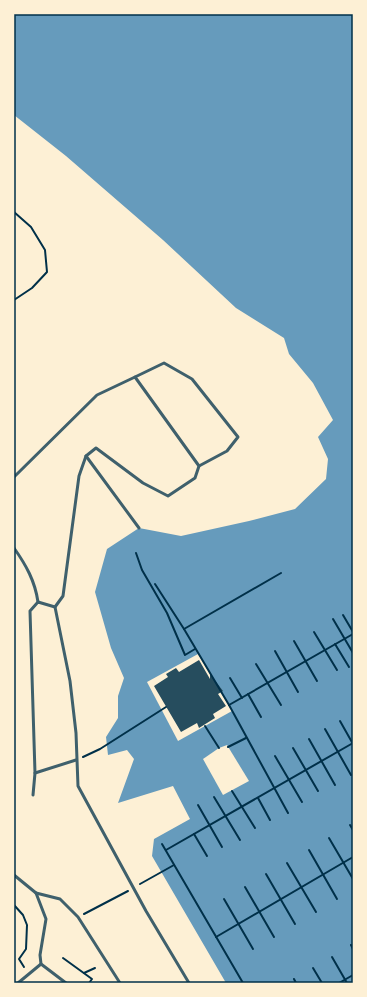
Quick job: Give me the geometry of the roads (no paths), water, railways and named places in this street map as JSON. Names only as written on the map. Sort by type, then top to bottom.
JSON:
[{"type":"lane","points":[[14,477],[97,395],[164,363],[192,380],[238,437],[227,451],[199,466],[195,478],[168,496],[143,483],[96,448],[86,456],[79,476],[63,596],[55,606],[70,681],[76,733],[78,786],[134,888],[189,983]]},
{"type":"lane","points":[[135,377],[199,466]]},
{"type":"lane","points":[[86,456],[139,528]]},
{"type":"lane","points":[[14,548],[25,564],[36,588],[38,602],[30,611],[35,773],[33,795]]},
{"type":"lane","points":[[38,602],[55,606]]},
{"type":"lane","points":[[35,773],[76,760]]},
{"type":"lane","points":[[14,875],[36,893],[60,899],[78,916],[120,983]]},
{"type":"lane","points":[[36,893],[46,919],[40,955],[41,964],[66,983]]},
{"type":"lane","points":[[18,983],[41,964]]},
{"type":"water","points":[[14,14],[353,14],[353,983],[226,983],[152,856],[154,839],[190,819],[173,786],[118,803],[134,759],[127,750],[108,755],[106,737],[118,718],[118,696],[124,678],[111,648],[95,592],[107,549],[139,528],[181,536],[295,509],[326,479],[328,459],[318,437],[333,420],[313,383],[289,354],[284,338],[236,308],[163,240],[66,156],[14,115]]}]
